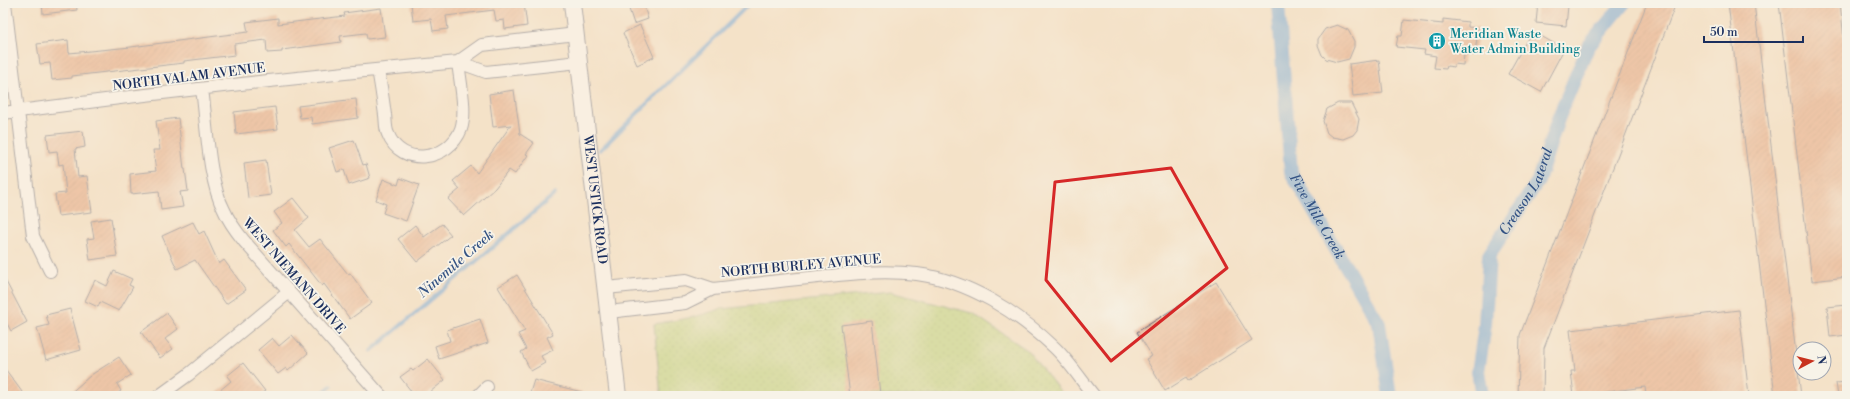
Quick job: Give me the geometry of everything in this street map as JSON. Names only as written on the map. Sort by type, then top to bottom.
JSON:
[{"type":"main road","name":"WEST USTICK ROAD","points":[[572,3],[618,396]]},
{"type":"street","points":[[5,3],[33,236],[50,271]]},
{"type":"street","name":"NORTH VALAM AVENUE","points":[[458,62],[482,45],[576,34]]},
{"type":"street","points":[[378,70],[387,133],[396,146],[409,155],[427,157],[442,152],[455,141],[461,128],[463,113],[458,62]]},
{"type":"street","name":"NORTH VALAM AVENUE","points":[[3,113],[202,89],[458,62],[486,72],[579,62]]},
{"type":"street","name":"WEST NIEMANN DRIVE","points":[[202,89],[216,191],[232,226],[244,242],[381,396]]},
{"type":"street","name":"NORTH BURLEY AVENUE","points":[[609,312],[685,303],[713,289],[857,272],[919,274],[952,282],[994,301],[1024,321],[1055,348],[1094,396]]},
{"type":"street","name":"NORTH BURLEY AVENUE","points":[[606,288],[686,280],[713,289]]},
{"type":"street","points":[[159,396],[188,375],[288,292]]},
{"type":"street","points":[[478,396],[487,387]]},
{"type":"highlighted area","points":[[1171,168],[1227,268],[1111,361],[1046,280],[1055,182]]},
{"type":"green space","points":[[890,292],[972,313],[1027,350],[1064,396],[661,396],[654,324],[694,317],[721,309]]},
{"type":"building","points":[[42,3],[76,3],[77,10],[43,14]]},
{"type":"building","points":[[411,3],[524,3],[527,26],[505,29],[504,20],[496,21],[494,10],[446,16],[448,29],[433,31],[431,19],[413,21]]},
{"type":"building","points":[[627,3],[643,3],[648,19],[634,24]]},
{"type":"building","points":[[1538,3],[1568,6],[1566,26],[1536,23]]},
{"type":"building","points":[[1647,3],[1676,3],[1544,348],[1543,396],[1518,396],[1520,335]]},
{"type":"building","points":[[1728,3],[1754,3],[1794,341],[1792,341],[1792,381],[1799,381],[1801,396],[1775,396]]},
{"type":"building","points":[[1779,3],[1840,3],[1847,65],[1847,277],[1812,281]]},
{"type":"building","points":[[381,8],[385,37],[367,39],[366,33],[340,36],[341,42],[282,50],[282,52],[267,53],[266,40],[234,44],[235,55],[184,61],[184,63],[72,76],[72,78],[52,80],[50,63],[40,64],[37,44],[68,40],[69,53],[131,47],[248,32],[246,22],[278,18],[278,24],[345,16],[344,13]]},
{"type":"building","name":"Meridian Waste Water Admin Building","points":[[1443,19],[1468,22],[1468,27],[1478,28],[1475,55],[1464,54],[1463,65],[1454,64],[1454,67],[1447,66],[1446,69],[1434,68],[1436,56],[1424,54],[1425,50],[1396,47],[1398,36],[1402,36],[1404,20],[1443,24]]},
{"type":"building","points":[[640,25],[654,57],[637,65],[623,33]]},
{"type":"building","points":[[1337,25],[1348,30],[1354,41],[1354,47],[1349,59],[1337,62],[1326,59],[1322,55],[1318,45],[1318,39],[1325,29]]},
{"type":"building","points":[[1532,31],[1564,49],[1541,92],[1508,74]]},
{"type":"building","points":[[1379,60],[1383,93],[1353,96],[1349,64]]},
{"type":"building","points":[[514,90],[520,134],[534,143],[515,174],[509,170],[495,188],[464,216],[448,199],[460,189],[453,181],[471,166],[477,173],[511,125],[493,127],[489,94]]},
{"type":"building","points":[[356,99],[358,118],[312,124],[311,117],[300,118],[298,106]]},
{"type":"building","points":[[1338,103],[1351,103],[1359,119],[1357,130],[1353,135],[1343,139],[1332,137],[1327,133],[1323,121],[1327,109]]},
{"type":"building","points":[[275,107],[278,129],[236,134],[234,112]]},
{"type":"building","points":[[178,118],[188,191],[180,192],[183,207],[161,210],[159,191],[131,194],[130,174],[156,171],[153,150],[160,150],[156,121]]},
{"type":"building","points":[[83,131],[85,147],[75,149],[78,177],[87,176],[92,212],[58,216],[55,194],[66,193],[63,164],[59,165],[57,151],[49,152],[47,135]]},
{"type":"building","points":[[354,140],[363,165],[366,164],[370,178],[349,185],[344,170],[337,172],[329,148]]},
{"type":"building","points":[[266,160],[271,195],[248,198],[244,163]]},
{"type":"building","points":[[400,178],[419,185],[406,221],[383,213],[386,204],[376,200],[383,179],[398,185]]},
{"type":"building","points":[[293,198],[309,218],[295,230],[309,247],[320,239],[348,274],[350,273],[372,303],[350,319],[324,284],[322,286],[289,244],[286,247],[273,230],[282,223],[274,212]]},
{"type":"building","points":[[111,218],[117,256],[90,260],[87,239],[94,238],[91,221]]},
{"type":"building","points":[[193,222],[199,234],[204,231],[219,264],[224,260],[246,290],[226,304],[195,260],[177,269],[162,236]]},
{"type":"building","points":[[442,224],[451,235],[417,262],[398,239],[415,225],[424,237]]},
{"type":"building","points":[[114,271],[132,279],[129,285],[133,287],[119,311],[100,302],[98,307],[85,301],[95,280],[107,286]]},
{"type":"building","points":[[517,275],[553,334],[547,337],[553,350],[541,356],[545,363],[531,371],[521,352],[526,349],[518,334],[525,331],[498,287]]},
{"type":"building","points":[[3,276],[27,322],[11,331],[3,316]]},
{"type":"building","points":[[1216,282],[1252,340],[1188,381],[1186,378],[1165,391],[1146,359],[1152,356],[1137,332]]},
{"type":"building","points":[[1847,305],[1847,335],[1830,337],[1827,307]]},
{"type":"building","points":[[70,309],[81,350],[46,360],[37,328],[49,325],[46,315]]},
{"type":"building","points":[[1739,310],[1749,396],[1646,396],[1645,387],[1574,396],[1571,371],[1575,371],[1570,330]]},
{"type":"building","points":[[167,313],[178,329],[165,339],[173,349],[160,358],[141,332]]},
{"type":"building","points":[[480,319],[488,343],[439,359],[435,346],[450,341],[447,330]]},
{"type":"building","points":[[872,321],[880,394],[850,396],[841,325]]},
{"type":"building","points":[[292,335],[308,353],[288,371],[286,368],[278,374],[258,350],[272,338],[279,346]]},
{"type":"building","points":[[119,357],[131,375],[117,384],[121,391],[114,396],[67,396],[91,375]]},
{"type":"building","points":[[428,359],[445,380],[425,396],[415,396],[400,377],[411,369],[413,371]]},
{"type":"building","points":[[243,363],[265,391],[258,396],[213,396],[231,381],[227,376]]},
{"type":"building","points":[[3,366],[25,396],[3,396]]},
{"type":"building","points":[[534,380],[582,392],[582,396],[529,396]]},
{"type":"building","points":[[1847,382],[1847,396],[1838,396],[1836,383]]},
{"type":"waterway","name":"Ninemile Creek","points":[[600,150],[750,3]]},
{"type":"waterway","name":"Five Mile Creek","points":[[1278,3],[1291,172],[1379,324],[1390,396]]},
{"type":"waterway","name":"Creason Lateral","points":[[1482,396],[1478,372],[1485,325],[1489,255],[1538,181],[1558,119],[1588,47],[1624,3]]},
{"type":"waterway","name":"Ninemile Creek","points":[[371,351],[555,194]]},
{"type":"waterway","name":"Ninemile Creek","points":[[319,396],[331,386]]},
{"type":"place","name":"Meridian Waste Water Admin Building","points":[[1437,41]]}]
